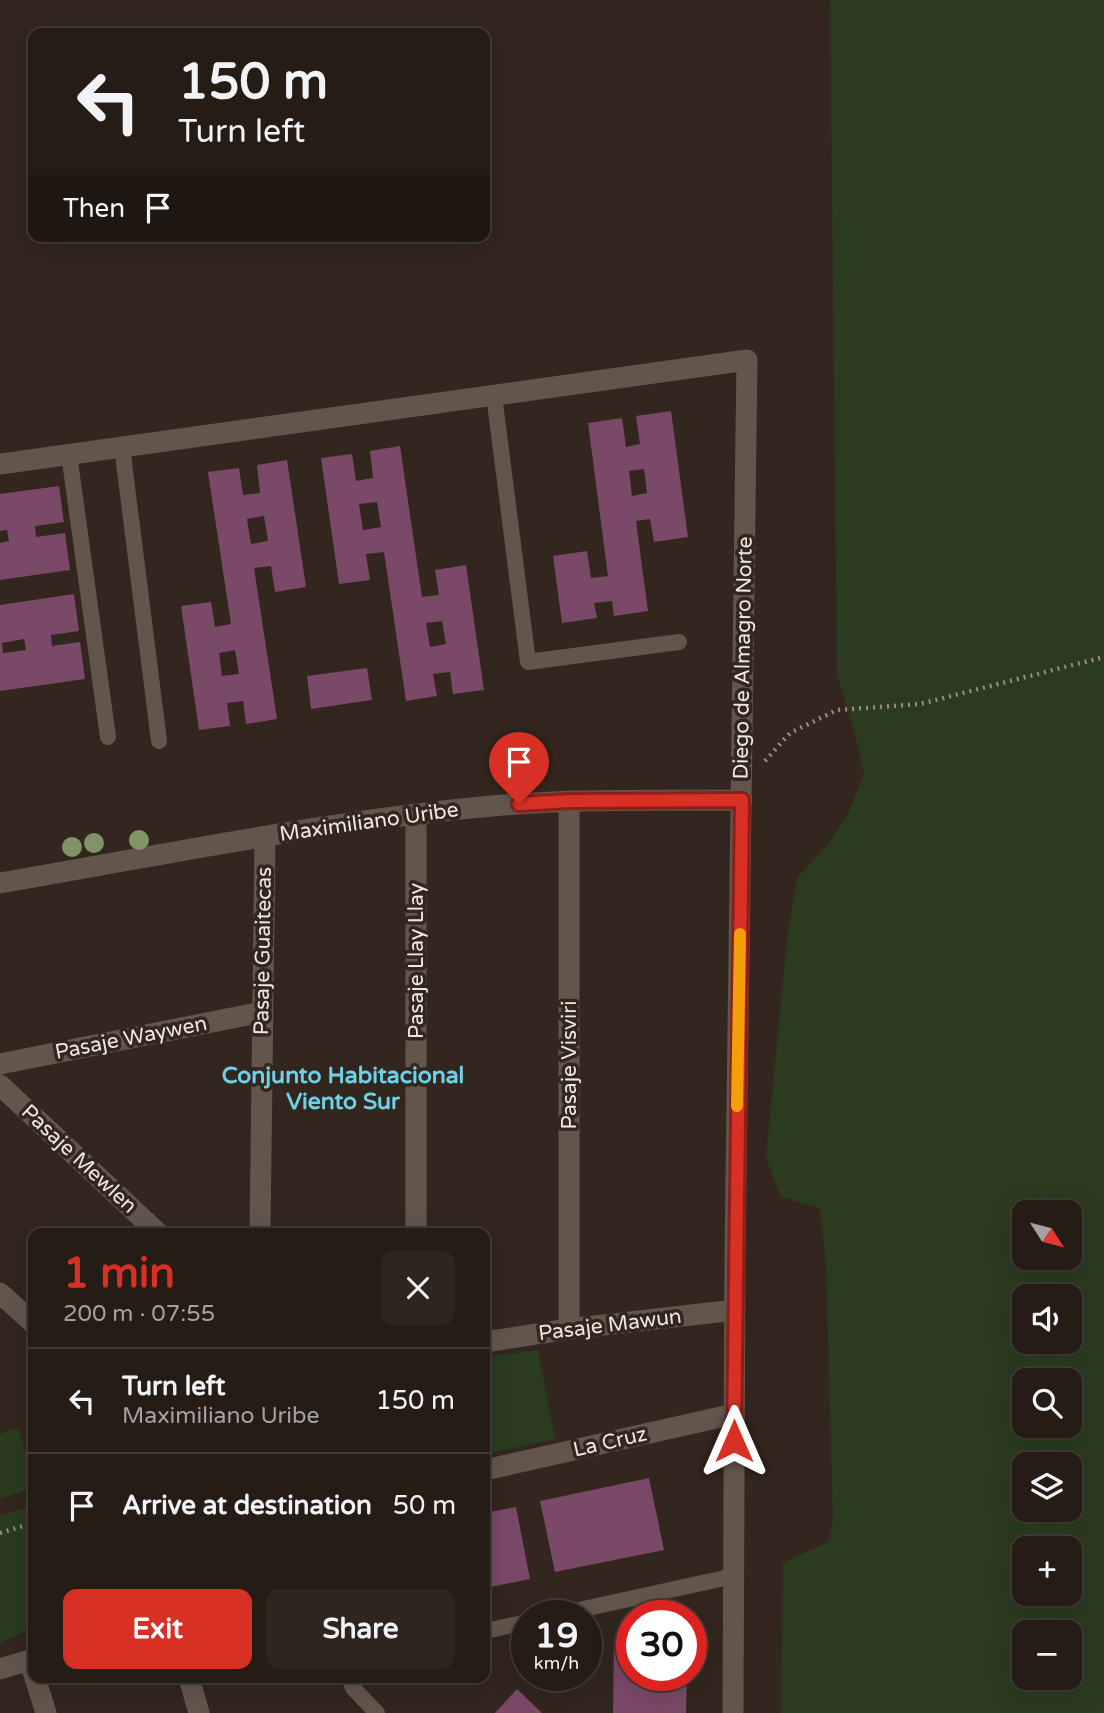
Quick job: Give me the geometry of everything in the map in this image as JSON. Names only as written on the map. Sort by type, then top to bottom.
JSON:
[{"type":"street","name":"Diego de Almagro Norte","points":[[494,395],[747,359],[735,1310],[733,1713]]},
{"type":"street","points":[[0,464],[494,395]]},
{"type":"street","name":"Maximiliano Uribe","points":[[0,883],[416,814],[494,806],[742,791]]},
{"type":"street","name":"Pasaje Visviri","points":[[569,801],[569,1329]]},
{"type":"street","name":"Pasaje Llay Llay","points":[[416,814],[416,1228]]},
{"type":"street","name":"Pasaje Guaitecas","points":[[260,1228],[265,837]]},
{"type":"street","name":"Pasaje Waywen","points":[[0,1064],[262,1012]]},
{"type":"street","name":"Pasaje Mewlen","points":[[0,1085],[153,1228]]},
{"type":"street","points":[[0,1293],[28,1319]]},
{"type":"street","name":"Pasaje Mawun","points":[[490,1341],[569,1329],[735,1310]]},
{"type":"street","name":"La Cruz","points":[[490,1469],[734,1413]]},
{"type":"street","points":[[0,1669],[28,1670]]},
{"type":"street","points":[[37,1683],[46,1713]]},
{"type":"street","points":[[190,1683],[199,1713]]},
{"type":"lane","points":[[494,395],[528,662],[679,642]]},
{"type":"lane","points":[[122,447],[159,741]]},
{"type":"lane","points":[[69,454],[108,737]]},
{"type":"lane","points":[[602,1605],[734,1576]]},
{"type":"lane","points":[[490,1630],[511,1625]]},
{"type":"lane","points":[[351,1683],[377,1713]]},
{"type":"path","points":[[742,791],[743,776],[766,760],[790,733],[837,710],[920,704],[1104,657]]},
{"type":"path","points":[[0,1533],[28,1525]]},
{"type":"green space","points":[[830,0],[1104,0],[1104,1713],[781,1713],[783,1563],[828,1542],[833,1521],[826,1265],[820,1208],[781,1197],[766,1158],[787,938],[797,878],[827,845],[846,818],[864,774],[837,675]]},
{"type":"green space","points":[[538,1350],[555,1439],[490,1453],[490,1356]]},
{"type":"green space","points":[[18,1428],[28,1459],[28,1490],[0,1499],[0,1434]]},
{"type":"green space","points":[[28,1508],[28,1630],[0,1643],[0,1516]]},
{"type":"building","points":[[671,411],[688,537],[654,542],[650,519],[636,521],[648,611],[614,616],[612,601],[594,603],[597,618],[562,623],[553,556],[587,551],[591,578],[608,576],[588,423],[622,418],[626,447],[640,444],[636,416]],"holes":[[[644,469],[647,493],[632,496],[629,471]]]},
{"type":"building","points":[[400,446],[422,597],[439,595],[435,570],[466,565],[484,690],[453,694],[450,672],[433,674],[437,696],[406,701],[384,552],[366,554],[370,580],[339,584],[321,458],[352,454],[356,481],[373,478],[370,451]],"holes":[[[377,502],[381,527],[363,530],[359,504]],[[442,621],[446,644],[430,647],[426,623]]]},
{"type":"building","points":[[287,460],[306,587],[275,592],[271,566],[254,568],[277,719],[246,724],[243,701],[227,703],[230,726],[199,730],[181,606],[211,602],[215,627],[231,624],[208,472],[239,468],[243,495],[260,493],[257,465]],"holes":[[[264,516],[268,541],[251,544],[247,519]],[[235,650],[239,674],[222,676],[219,653]]]},
{"type":"building","points":[[59,486],[64,522],[35,526],[36,537],[65,533],[70,570],[0,580],[0,543],[9,541],[7,530],[0,531],[0,494]]},
{"type":"building","points":[[74,594],[79,631],[51,635],[52,646],[80,642],[85,679],[0,691],[0,605]],"holes":[[[24,639],[26,650],[3,653],[2,643]]]},
{"type":"building","points":[[367,668],[372,700],[311,709],[307,676]]},
{"type":"building","points":[[649,1478],[664,1550],[555,1572],[540,1501]]},
{"type":"building","points":[[516,1507],[530,1579],[490,1587],[490,1512]]},
{"type":"building","points":[[614,1639],[616,1691],[687,1691],[686,1713],[613,1713]]},
{"type":"building","points":[[515,1691],[519,1691],[542,1713],[495,1713]]},
{"type":"slow traffic","points":[[737,1106],[740,934]]},
{"type":"district","name":"Conjunto Habitacional Viento Sur","points":[[343,1089]]},
{"type":"route","points":[[519,804],[569,801],[742,800],[734,1441]]}]
